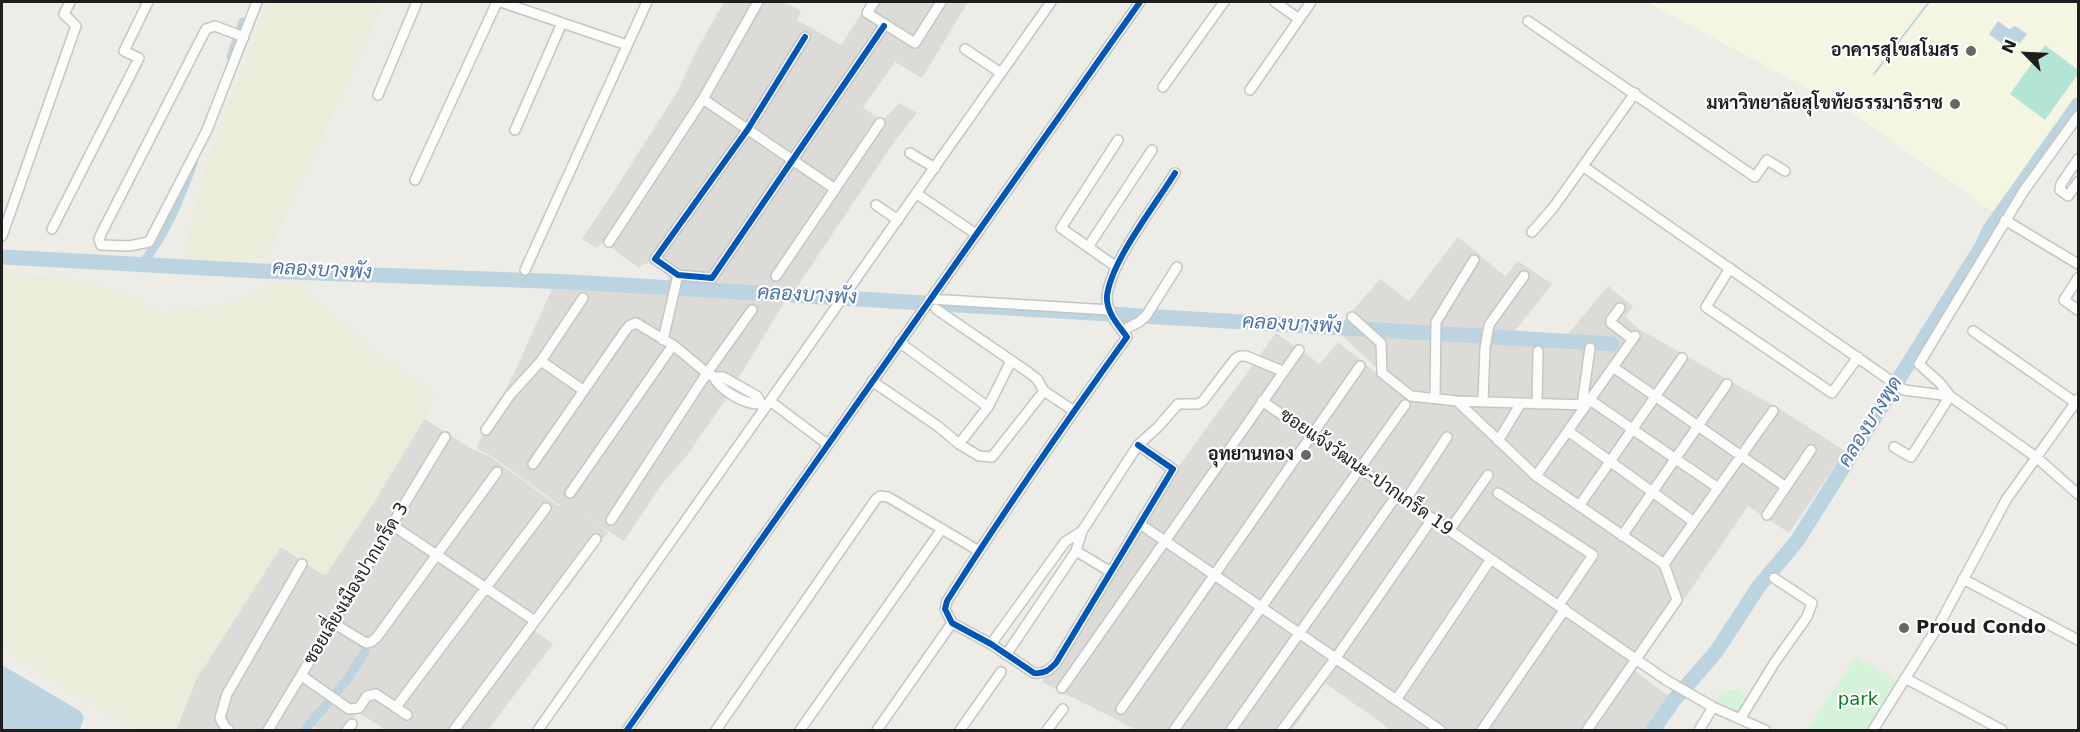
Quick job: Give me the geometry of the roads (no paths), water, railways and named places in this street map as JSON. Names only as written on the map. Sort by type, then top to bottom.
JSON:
[{"type":"street","points":[[2,236],[76,26],[64,14],[70,2]]},
{"type":"street","points":[[52,229],[139,58],[124,51],[148,2]]},
{"type":"street","points":[[244,37],[215,26],[206,29],[101,234],[99,239],[101,244],[129,246],[149,242],[207,130],[244,37],[257,2]]},
{"type":"street","points":[[378,94],[417,2]]},
{"type":"street","points":[[415,180],[499,2],[529,6],[562,23],[627,45]]},
{"type":"street","points":[[525,270],[647,2]]},
{"type":"street","points":[[609,242],[703,99],[758,2]]},
{"type":"street","points":[[874,2],[867,14],[915,43],[941,2]]},
{"type":"street","points":[[538,730],[762,407],[770,401],[1051,2]]},
{"type":"street","points":[[627,730],[1140,2]]},
{"type":"street","points":[[1163,87],[1224,2]]},
{"type":"street","points":[[1275,2],[1299,19]]},
{"type":"street","points":[[1250,90],[1311,2]]},
{"type":"street","points":[[1528,21],[1755,177],[1767,160],[1785,171]]},
{"type":"street","points":[[514,130],[562,23]]},
{"type":"street","points":[[805,37],[748,129],[655,259],[678,275],[712,278],[884,26]]},
{"type":"street","points":[[965,49],[1001,73]]},
{"type":"street","points":[[1532,232],[1584,167],[1635,93]]},
{"type":"street","points":[[703,99],[835,189]]},
{"type":"street","points":[[2079,116],[2023,192],[1919,364],[1940,383],[1950,396],[2036,457],[2079,494]]},
{"type":"street","points":[[776,276],[880,123]]},
{"type":"street","points":[[1115,266],[1061,228],[1118,140]]},
{"type":"street","points":[[1088,247],[1152,150]]},
{"type":"street","points":[[910,153],[935,168]]},
{"type":"street","points":[[2079,159],[2061,184],[2060,190],[2068,196],[2079,182]]},
{"type":"street","points":[[1584,167],[1904,390],[1950,396]]},
{"type":"street","points":[[1138,445],[1173,469],[1056,663],[1048,671],[1042,674],[1034,673],[991,644],[952,623],[945,609],[947,601],[1074,411],[1127,337],[1113,318],[1107,297],[1115,266],[1175,173]]},
{"type":"street","points":[[917,194],[976,234]]},
{"type":"street","points":[[876,205],[898,220]]},
{"type":"street","points":[[2005,220],[2079,264]]},
{"type":"street","points":[[1435,398],[1436,322],[1474,260]]},
{"type":"street","points":[[1122,331],[1139,322],[1147,314],[1177,267]]},
{"type":"street","points":[[1730,268],[1706,307],[1832,393],[1858,357]]},
{"type":"street","points":[[663,340],[678,275]]},
{"type":"street","points":[[1483,402],[1485,348],[1489,325],[1524,276]]},
{"type":"street","points":[[2079,278],[2064,300],[2079,310]]},
{"type":"street","points":[[486,430],[510,395],[541,361],[583,298]]},
{"type":"street","points":[[930,299],[1110,310]]},
{"type":"street","points":[[1536,476],[1633,338],[1611,323],[1620,308]]},
{"type":"street","points":[[936,309],[1037,379],[1044,391],[1074,411]]},
{"type":"street","points":[[611,520],[752,310]]},
{"type":"street","points":[[1352,317],[1381,343],[1382,374],[1411,396],[1457,401],[1586,403],[1632,429],[1718,488]]},
{"type":"street","points":[[533,464],[629,326],[636,323],[673,345],[710,375],[723,377],[757,396],[762,407]]},
{"type":"street","points":[[1873,730],[1940,623],[2006,500],[2077,401],[1973,331]]},
{"type":"street","points":[[899,342],[988,407]]},
{"type":"street","points":[[570,493],[673,345]]},
{"type":"street","points":[[1586,403],[1590,348]]},
{"type":"street","points":[[1262,401],[1299,350]]},
{"type":"street","points":[[1537,404],[1538,351]]},
{"type":"street","points":[[1006,655],[1076,551],[1082,531],[1138,445],[1178,404],[1198,404],[1203,401],[1235,359],[1240,356],[1246,356],[1280,370]]},
{"type":"street","points":[[1579,506],[1682,358]]},
{"type":"street","points":[[541,361],[584,390]]},
{"type":"street","points":[[959,444],[988,407],[1010,361]]},
{"type":"street","points":[[1121,709],[1360,366]]},
{"type":"street","points":[[1613,367],[1786,487]]},
{"type":"street","points":[[872,381],[959,444],[979,456],[992,458],[1044,391]]},
{"type":"street","points":[[1622,536],[1727,384]]},
{"type":"street","points":[[1894,447],[1911,457],[1950,396]]},
{"type":"street","points":[[770,401],[827,444]]},
{"type":"street","name":"ซอยแจ้งวัฒนะ-ปากเกร็ด 19","points":[[1062,688],[1262,401],[1666,680],[1713,707],[1761,730]]},
{"type":"street","points":[[1457,401],[1536,476],[1664,564],[1677,600],[1587,730]]},
{"type":"street","points":[[1498,441],[1521,403]]},
{"type":"street","points":[[1174,730],[1405,405]]},
{"type":"street","points":[[1664,564],[1773,411]]},
{"type":"street","points":[[1568,431],[1694,522]]},
{"type":"street","name":"ซอยเลี่ยงเมืองปากเกร็ด 3","points":[[268,730],[445,436]]},
{"type":"street","points":[[1231,730],[1299,634],[1447,437]]},
{"type":"street","points":[[1767,514],[1811,450]]},
{"type":"street","points":[[333,623],[366,643],[377,637],[497,472]]},
{"type":"street","points":[[1449,531],[1488,475]]},
{"type":"street","points":[[1482,730],[1593,555],[1498,493]]},
{"type":"street","points":[[716,730],[880,496],[888,497],[979,551]]},
{"type":"street","points":[[396,707],[546,508]]},
{"type":"street","points":[[1282,730],[1335,659],[1432,519]]},
{"type":"street","points":[[392,525],[535,621]]},
{"type":"street","points":[[1146,528],[1440,730]]},
{"type":"street","points":[[800,730],[942,529]]},
{"type":"street","points":[[991,644],[1065,542],[1082,531]]},
{"type":"street","points":[[454,730],[596,539]]},
{"type":"street","points":[[1076,551],[1111,572]]},
{"type":"street","points":[[1396,700],[1491,559]]},
{"type":"street","points":[[229,730],[220,718],[227,694],[302,564]]},
{"type":"street","points":[[1740,719],[1807,617],[1812,603],[1774,578]]},
{"type":"street","points":[[1963,579],[2079,640]]},
{"type":"street","points":[[877,730],[952,623]]},
{"type":"street","points":[[960,730],[1001,672]]},
{"type":"street","points":[[302,676],[349,709],[359,708],[367,696],[372,694],[380,696],[407,715]]},
{"type":"street","points":[[1905,678],[2002,730]]},
{"type":"street","points":[[1699,730],[1713,707]]},
{"type":"street","points":[[1047,730],[1063,709]]},
{"type":"water","points":[[1998,21],[2009,29],[2015,26],[2027,34],[2013,52],[1989,34]]},
{"type":"water","points":[[2,665],[80,711],[84,717],[80,730],[2,730]]},
{"type":"waterway","points":[[1874,74],[1929,2]]},
{"type":"waterway","points":[[231,57],[243,22]]},
{"type":"waterway","name":"คลองบางพูด","points":[[1653,730],[1674,700],[1716,652],[1759,586],[1797,541],[1981,248],[1990,229],[2078,105]]},
{"type":"waterway","points":[[142,264],[151,253],[172,216],[193,163]]},
{"type":"waterway","name":"คลองบางพัง","points":[[2,257],[261,271],[572,282],[1612,344]]},
{"type":"waterway","points":[[305,730],[346,681],[365,652]]},
{"type":"place","name":"อาคารสุโขสโมสร","points":[[1971,51]]},
{"type":"place","name":"มหาวิทยาลัยสุโขทัยธรรมาธิราช","points":[[1955,104]]},
{"type":"place","name":"อุทยานทอง","points":[[1306,455]]},
{"type":"place","name":"Proud Condo","points":[[1904,628]]},
{"type":"park label","name":"park","points":[[1858,700]]}]
